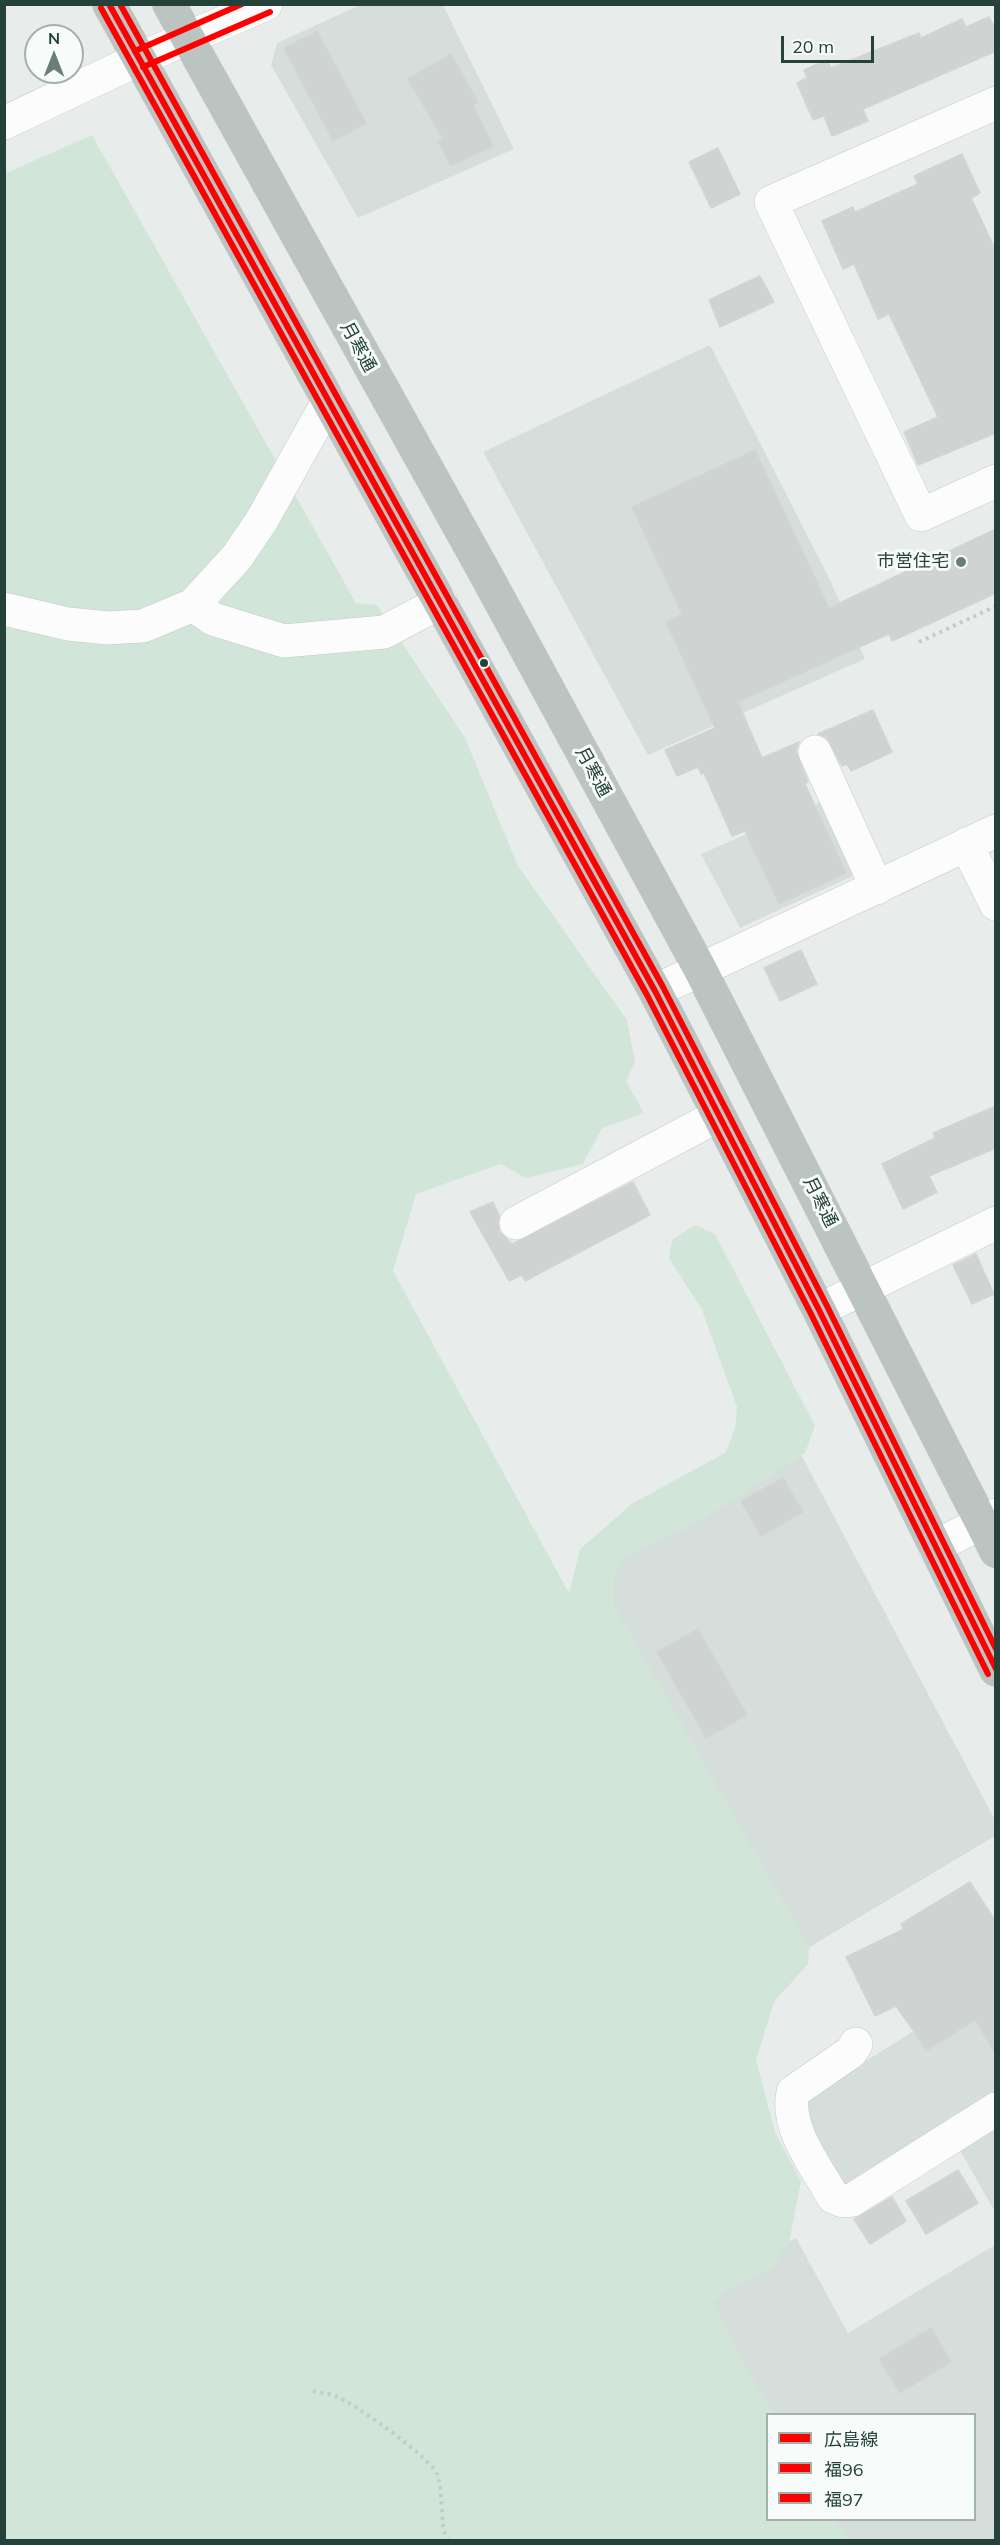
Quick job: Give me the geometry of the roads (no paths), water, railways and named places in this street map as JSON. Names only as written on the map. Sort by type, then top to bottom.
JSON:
[{"type":"highway","points":[[109,4],[655,991],[819,1310],[996,1670]]},
{"type":"highway","name":"月寒通","points":[[168,4],[486,575],[700,969],[991,1530]]},
{"type":"street","points":[[4,123],[139,59],[266,4]]},
{"type":"street","points":[[994,107],[771,202],[921,515],[996,481]]},
{"type":"street","points":[[4,609],[68,624],[108,628],[143,626],[193,606],[237,557],[262,520],[329,400]]},
{"type":"street","points":[[193,606],[213,620],[284,641],[384,632],[441,602]]},
{"type":"street","points":[[815,752],[877,888]]},
{"type":"street","points":[[655,991],[996,831]]},
{"type":"street","points":[[966,844],[996,904]]},
{"type":"street","points":[[516,1223],[719,1115]]},
{"type":"street","points":[[819,1310],[996,1223]]},
{"type":"street","points":[[935,1547],[991,1530]]},
{"type":"street","points":[[856,2044],[851,2052],[793,2092],[790,2105],[792,2120],[833,2197],[843,2201],[852,2200],[996,2109]]},
{"type":"place","name":"市営住宅","points":[[961,562]]}]
